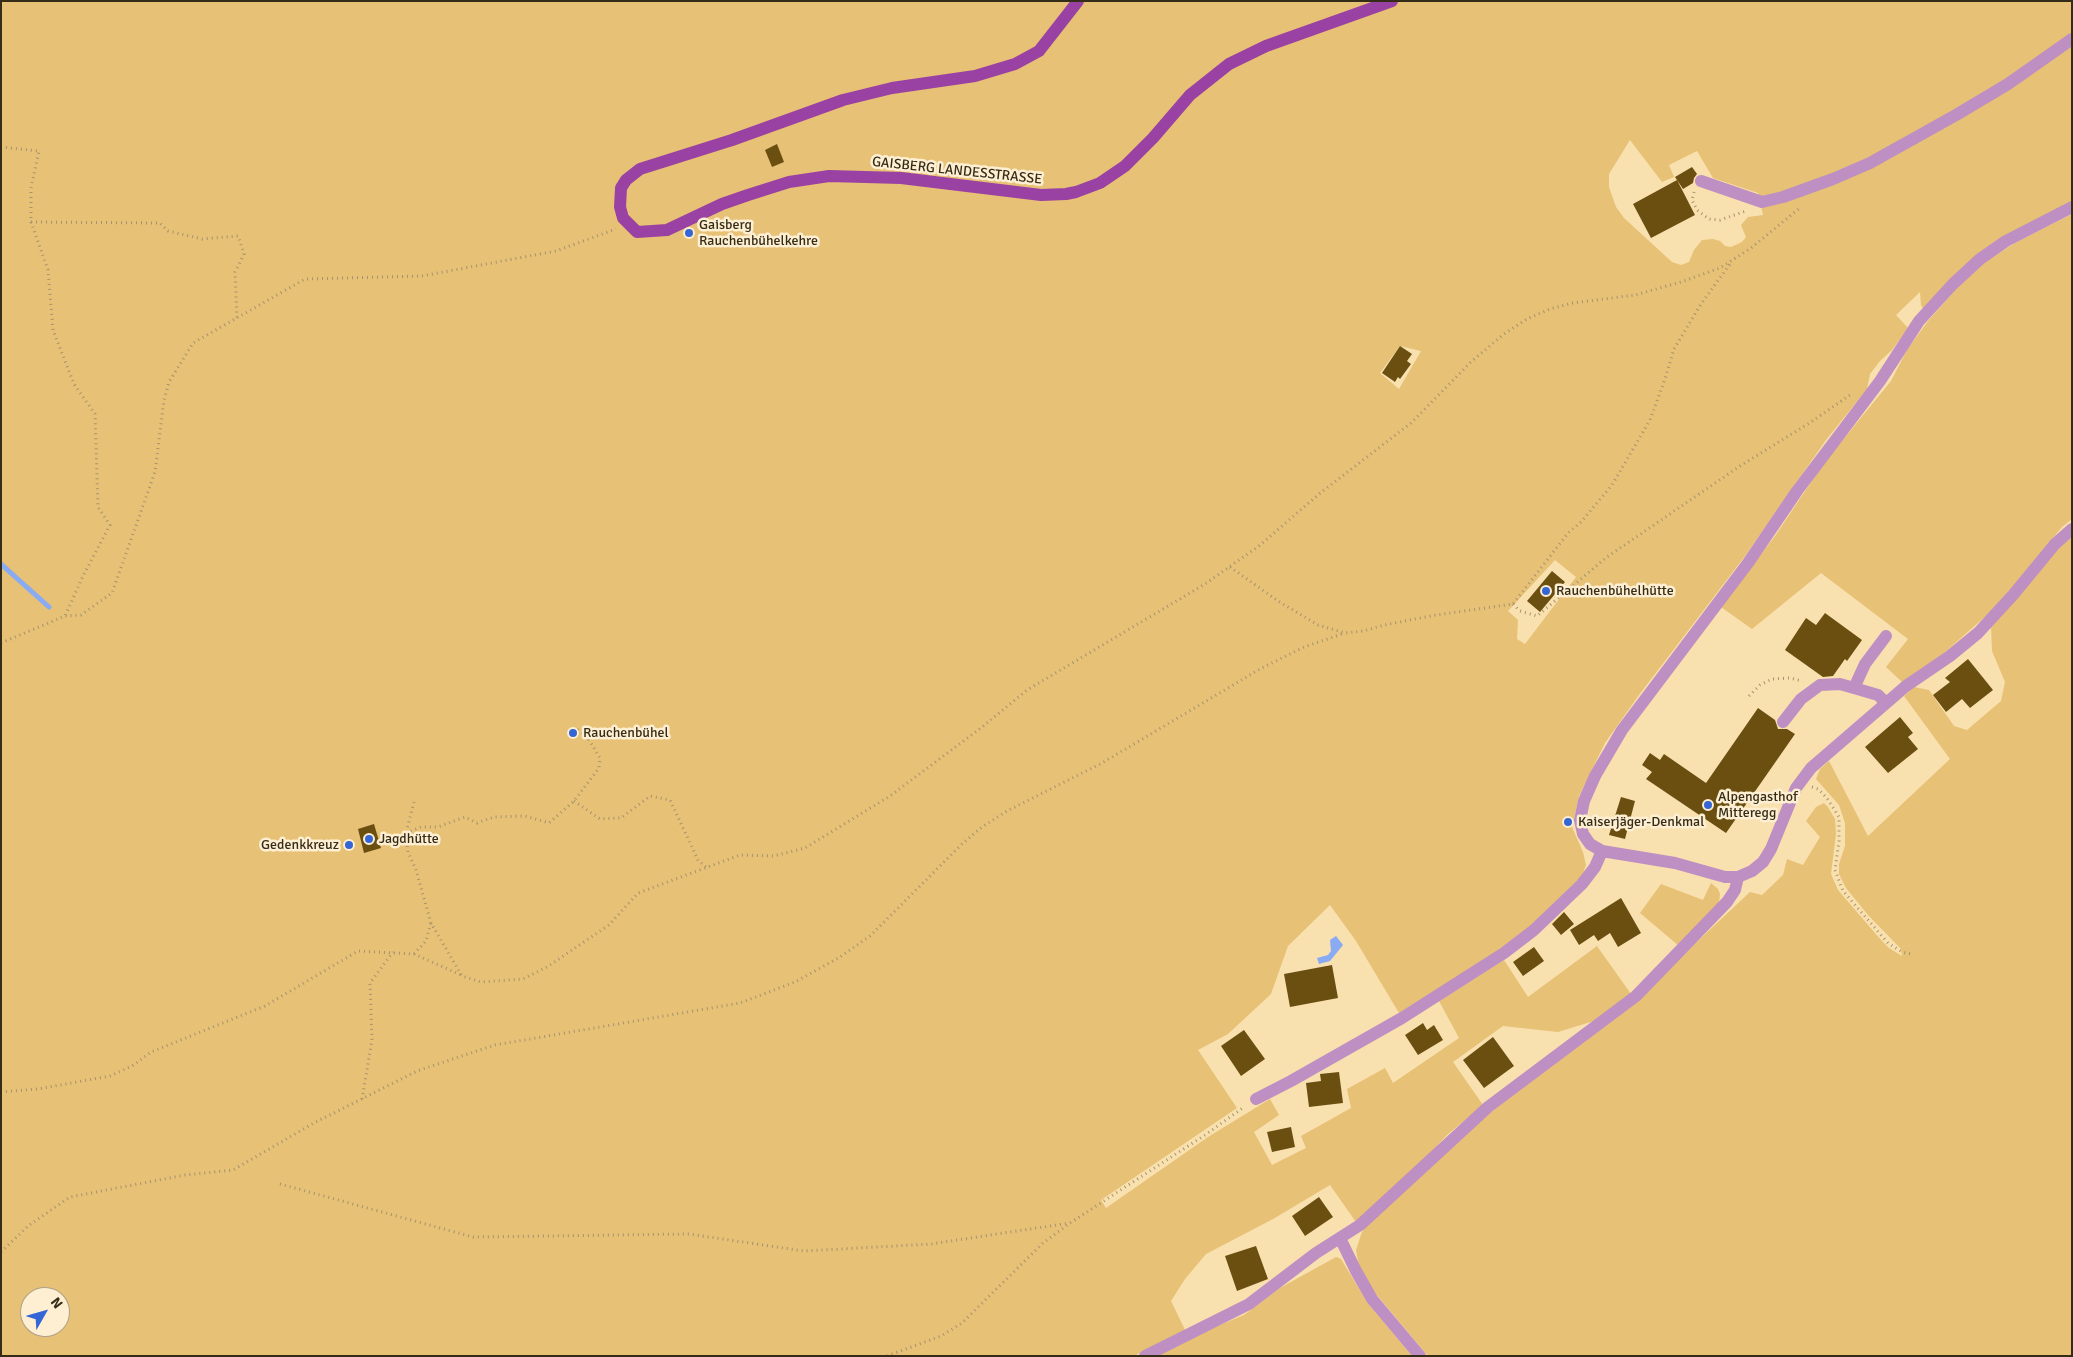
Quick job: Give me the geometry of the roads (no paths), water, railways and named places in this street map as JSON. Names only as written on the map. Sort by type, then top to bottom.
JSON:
[{"type":"main road","name":"GAISBERG LANDESSTRASSE","points":[[1078,1],[1039,51],[1015,64],[975,76],[892,88],[843,100],[732,140],[640,169],[626,180],[621,188],[620,207],[623,218],[628,225],[638,232],[667,230],[722,204],[789,182],[816,177],[869,176],[901,178],[1041,195],[1066,194],[1086,189],[1108,179],[1125,166],[1148,144],[1190,95],[1229,64],[1266,46],[1392,1]]},
{"type":"street","points":[[1704,183],[1762,202],[1783,197],[1833,179],[1896,150],[2008,84],[2072,39]]},
{"type":"street","points":[[2072,206],[2006,241],[1980,259],[1952,284],[1919,321],[1880,380],[1807,477],[1748,563],[1654,685],[1607,753],[1587,792],[1580,820],[1586,839],[1602,851],[1675,863],[1725,877],[1738,877],[1752,871],[1767,856],[1800,782],[1819,760],[1906,686],[1950,656],[1978,633],[2055,544],[2072,529]]},
{"type":"street","points":[[1854,688],[1865,664],[1886,636]]},
{"type":"street","points":[[1783,722],[1800,699],[1820,685],[1840,684],[1854,688],[1878,695],[1886,704]]},
{"type":"street","points":[[1256,1099],[1393,1023],[1504,954],[1534,930],[1582,884],[1595,867],[1602,851]]},
{"type":"street","points":[[1144,1356],[1249,1304],[1316,1253],[1360,1224],[1488,1107],[1636,996],[1727,902],[1735,890],[1738,877]]},
{"type":"street","points":[[1340,1238],[1372,1299],[1420,1356]]},
{"type":"water","points":[[1336,936],[1343,945],[1330,961],[1319,964],[1317,958],[1328,955],[1331,951],[1330,940]]},
{"type":"waterway","points":[[1,564],[49,607]]},
{"type":"place","name":"Gaisberg Rauchenbühelkehre","points":[[689,233]]},
{"type":"place","name":"Rauchenbühelhütte","points":[[1546,591]]},
{"type":"place","name":"Rauchenbühel","points":[[573,733]]},
{"type":"place","name":"Alpengasthof Mitteregg","points":[[1708,805]]},
{"type":"place","name":"Kaiserjäger-Denkmal","points":[[1568,822]]},
{"type":"place","name":"Jagdhütte","points":[[369,839]]},
{"type":"place","name":"Gedenkkreuz","points":[[349,845]]}]
